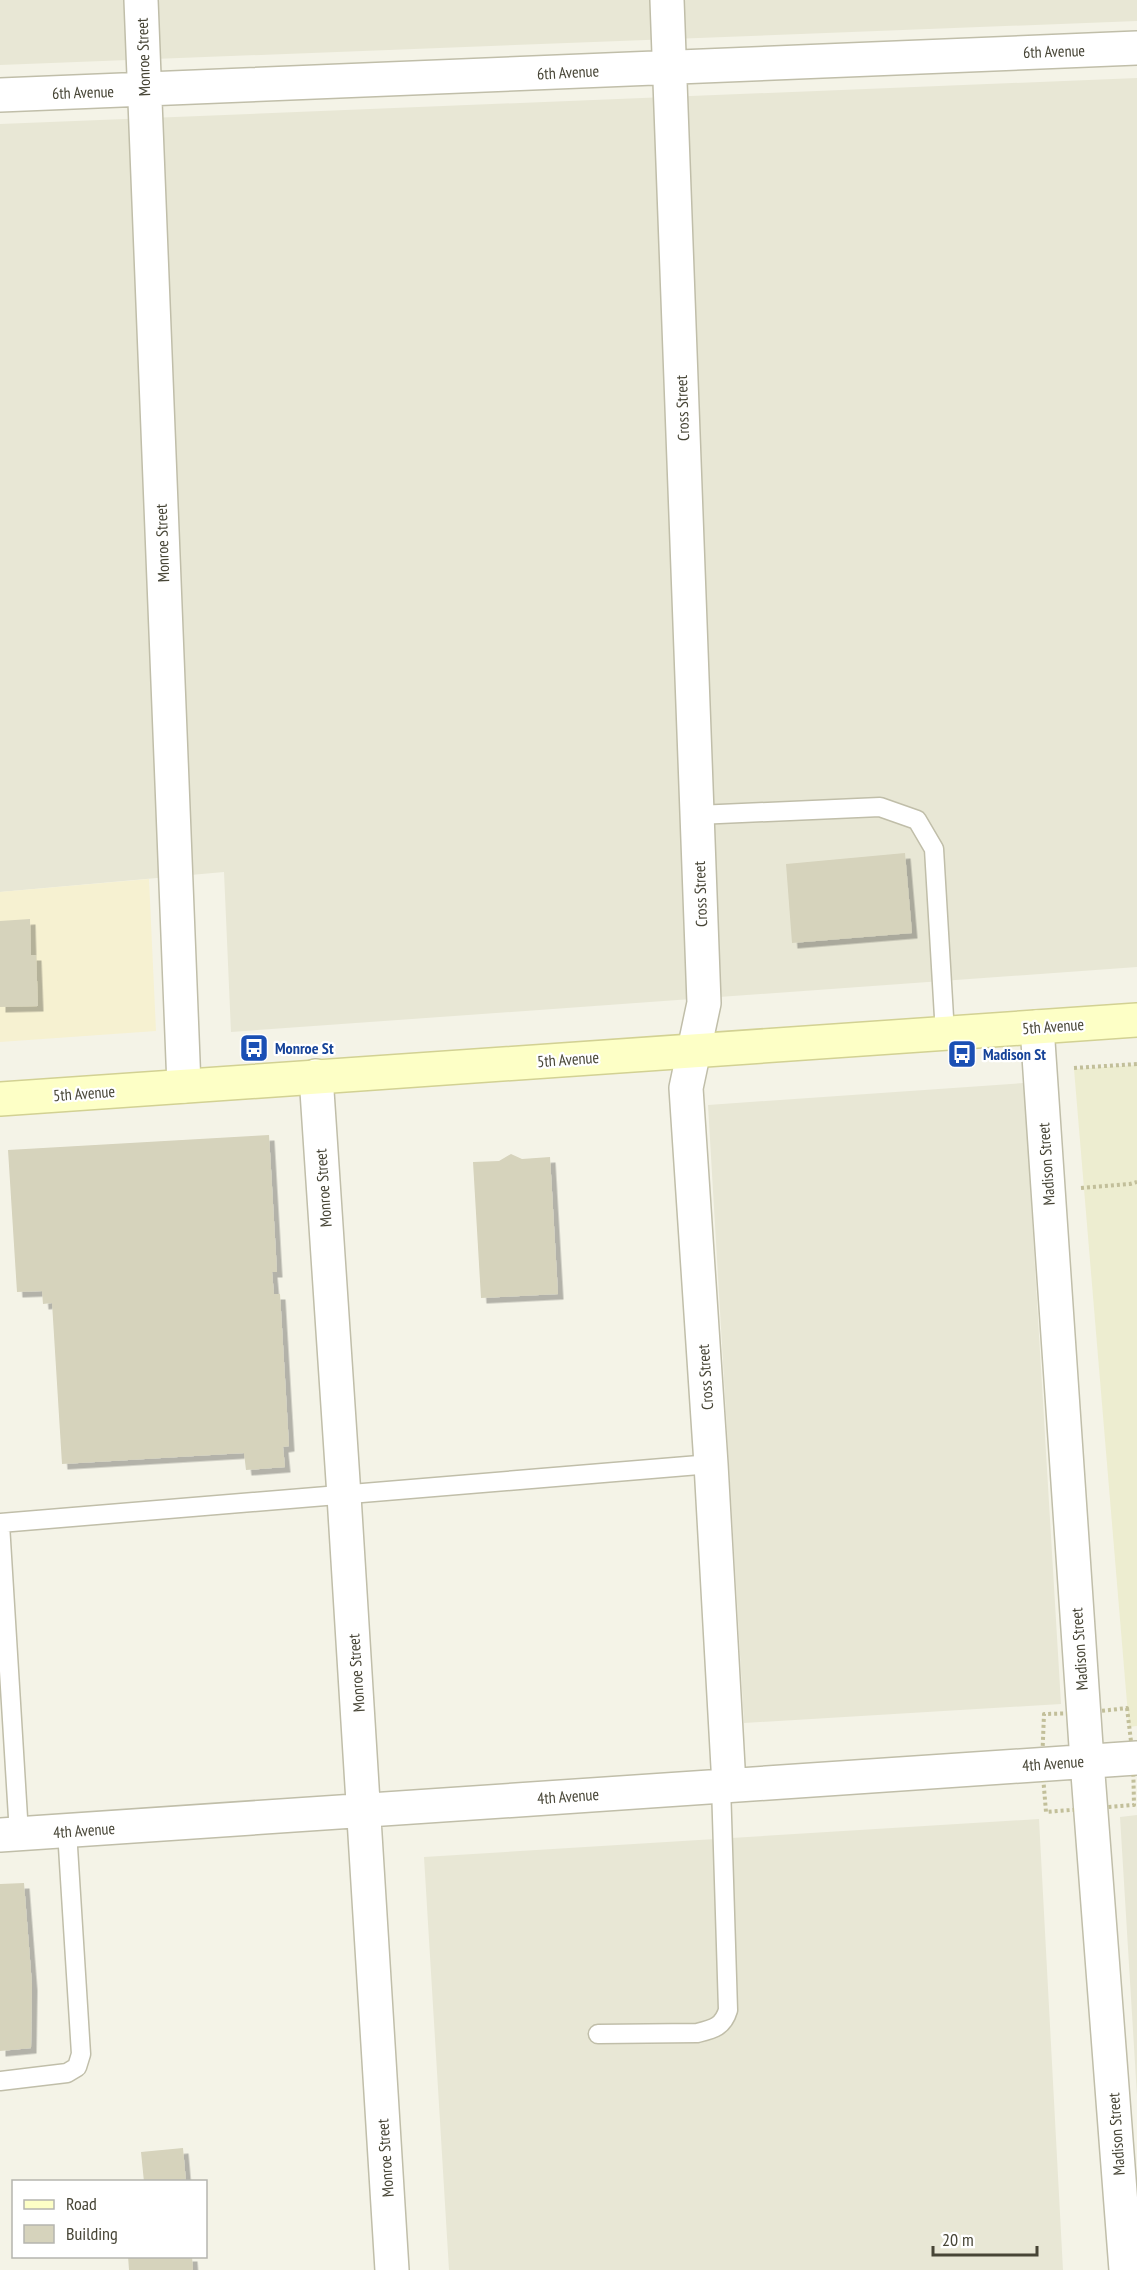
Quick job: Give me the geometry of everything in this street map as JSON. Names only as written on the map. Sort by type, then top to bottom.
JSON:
[{"type":"main road","name":"5th Avenue","points":[[0,1099],[1137,1020]]},
{"type":"street","name":"Monroe Street","points":[[141,0],[184,1086]]},
{"type":"street","name":"Cross Street","points":[[668,0],[704,1003],[686,1088],[711,1464],[725,1785]]},
{"type":"street","name":"6th Avenue","points":[[0,95],[1137,48]]},
{"type":"street","name":"Madison Street","points":[[1037,1028],[1087,1761],[1126,2270]]},
{"type":"street","name":"Monroe Street","points":[[316,1076],[392,2270]]},
{"type":"street","name":"4th Avenue","points":[[9,1835],[1137,1758]]},
{"type":"lane","points":[[697,815],[880,807],[917,820],[934,849],[945,1034]]},
{"type":"lane","points":[[9,1835],[0,1524],[711,1464]]},
{"type":"lane","points":[[598,2034],[696,2033],[712,2030],[724,2022],[728,2010],[725,1785]]},
{"type":"lane","points":[[0,2081],[67,2073],[77,2067],[81,2054],[67,1831]]},
{"type":"path","points":[[1074,1068],[1137,1064]]},
{"type":"path","points":[[1073,1188],[1137,1182]]},
{"type":"shaded area","points":[[0,0],[1137,0],[1137,21],[0,65]]},
{"type":"shaded area","points":[[1137,78],[1137,967],[231,1032],[224,872],[0,892],[0,124]]},
{"type":"shaded area","points":[[149,879],[156,1031],[0,1042],[0,892]]},
{"type":"shaded area","points":[[1137,1065],[1137,1726],[1129,1727],[1074,1069]]},
{"type":"shaded area","points":[[1024,1083],[1061,1704],[744,1723],[708,1105]]},
{"type":"shaded area","points":[[1137,1815],[1137,2096],[1120,1817]]},
{"type":"shaded area","points":[[1039,1819],[1063,2270],[449,2270],[424,1857]]},
{"type":"building","points":[[905,853],[912,933],[792,943],[786,864]]},
{"type":"building","points":[[30,919],[31,955],[36,955],[38,1006],[0,1007],[0,921]]},
{"type":"building","points":[[269,1135],[277,1272],[272,1272],[274,1294],[280,1294],[289,1446],[283,1447],[285,1467],[246,1470],[244,1453],[62,1464],[52,1303],[43,1304],[42,1291],[17,1292],[8,1150]]},
{"type":"building","points":[[511,1154],[522,1159],[550,1157],[558,1294],[481,1298],[473,1162],[499,1161]]},
{"type":"building","points":[[24,1883],[32,1985],[31,2048],[0,2051],[0,1884]]},
{"type":"building","points":[[183,2148],[186,2180],[144,2180],[141,2152]]},
{"type":"building","points":[[128,2258],[192,2258],[193,2270],[129,2270]]},
{"type":"place","name":"Monroe St","points":[[254,1048]]},
{"type":"place","name":"Madison St","points":[[962,1054]]}]
